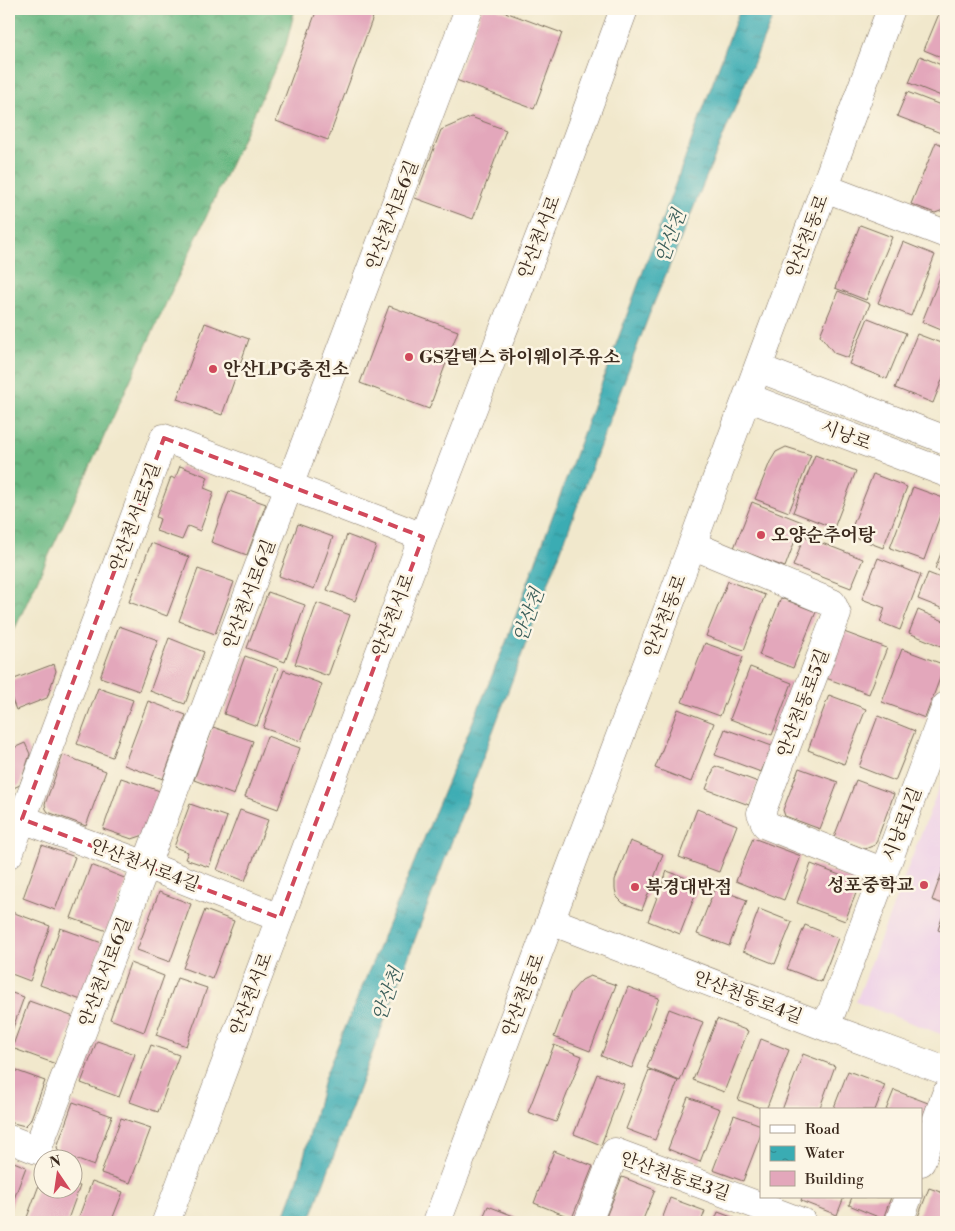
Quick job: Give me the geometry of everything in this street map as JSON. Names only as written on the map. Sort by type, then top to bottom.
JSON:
[{"type":"street","name":"안산천서로6길","points":[[9,1139],[37,1150],[469,9]]},
{"type":"street","name":"안산천서로","points":[[166,1222],[423,537],[558,189],[624,9]]},
{"type":"street","name":"안산천동로","points":[[437,1222],[692,546],[891,9]]},
{"type":"street","points":[[825,188],[946,234]]},
{"type":"street","name":"시낭로","points":[[758,368],[946,440]]},
{"type":"street","name":"시낭로","points":[[746,397],[946,473]]},
{"type":"street","name":"안산천서로5길","points":[[9,854],[15,817],[164,438],[423,537]]},
{"type":"street","name":"안산천동로5길","points":[[692,546],[832,603],[837,614],[761,813],[766,825],[884,872]]},
{"type":"street","name":"시낭로1길","points":[[826,1027],[946,706]]},
{"type":"street","name":"안산천서로4길","points":[[15,817],[146,865],[280,918]]},
{"type":"street","name":"안산천동로4길","points":[[551,921],[946,1071]]},
{"type":"street","points":[[922,1159],[946,1094]]},
{"type":"street","name":"안산천동로3길","points":[[588,1222],[615,1152],[802,1222]]},
{"type":"street","points":[[899,1222],[908,1198]]},
{"type":"highlighted area","points":[[164,438],[423,537],[280,918],[22,819]]},
{"type":"shaded area","name":"성포중학교","points":[[946,769],[946,1036],[856,1002]]},
{"type":"green space","points":[[9,9],[295,9],[286,45],[9,641]]},
{"type":"water","name":"안산천","points":[[740,9],[776,9],[649,315],[309,1222],[282,1222],[298,1179],[325,1076],[506,642]]},
{"type":"building","points":[[317,9],[376,9],[328,140],[276,121]]},
{"type":"building","points":[[482,9],[497,9],[562,33],[534,109],[456,80]]},
{"type":"building","points":[[941,9],[946,9],[946,59],[924,50]]},
{"type":"building","points":[[920,56],[946,67],[946,98],[909,83]]},
{"type":"building","points":[[907,92],[946,107],[946,135],[897,116]]},
{"type":"building","points":[[471,117],[506,130],[473,219],[415,198],[441,130]]},
{"type":"building","points":[[936,142],[946,147],[946,209],[935,213],[911,204]]},
{"type":"building","points":[[860,225],[892,237],[866,300],[835,288]]},
{"type":"building","points":[[903,242],[935,255],[911,316],[878,303]]},
{"type":"building","points":[[946,262],[946,332],[922,322]]},
{"type":"building","points":[[838,291],[870,304],[848,358],[834,353],[820,335]]},
{"type":"building","name":"GS칼텍스 하이웨이주유소","points":[[389,306],[458,331],[429,409],[360,383]]},
{"type":"building","points":[[868,318],[906,333],[887,379],[849,364]]},
{"type":"building","name":"안산LPG충전소","points":[[205,323],[249,339],[222,415],[177,399]]},
{"type":"building","points":[[917,334],[946,345],[946,370],[933,403],[895,388]]},
{"type":"building","points":[[786,447],[811,455],[789,512],[755,499],[770,462],[776,452]]},
{"type":"building","points":[[815,455],[856,471],[834,528],[793,512]]},
{"type":"building","points":[[180,466],[208,477],[204,488],[214,492],[200,531],[188,526],[182,540],[156,531],[160,519],[156,517],[171,477],[175,479]]},
{"type":"building","points":[[873,474],[907,487],[883,548],[849,535]]},
{"type":"building","points":[[913,487],[946,499],[924,560],[890,548]]},
{"type":"building","points":[[229,491],[266,504],[247,555],[211,542]]},
{"type":"building","points":[[752,502],[802,522],[785,567],[734,548]]},
{"type":"building","points":[[298,524],[333,537],[314,589],[279,576]]},
{"type":"building","points":[[347,535],[376,546],[355,601],[327,590]]},
{"type":"building","points":[[804,536],[863,559],[851,588],[793,566]]},
{"type":"building","points":[[946,540],[946,573],[935,569]]},
{"type":"building","points":[[151,543],[189,557],[167,616],[129,602]]},
{"type":"building","points":[[878,558],[921,575],[900,630],[880,622],[885,608],[862,599]]},
{"type":"building","points":[[198,569],[234,582],[215,634],[179,621]]},
{"type":"building","points":[[928,573],[946,580],[946,610],[918,599]]},
{"type":"building","points":[[728,581],[765,595],[744,650],[706,636]]},
{"type":"building","points":[[268,592],[305,605],[285,662],[247,648]]},
{"type":"building","points":[[781,598],[816,612],[793,668],[759,655]]},
{"type":"building","points":[[317,603],[350,615],[328,676],[295,664]]},
{"type":"building","points":[[918,610],[946,622],[946,639],[943,647],[909,633]]},
{"type":"building","points":[[119,626],[158,640],[139,691],[100,677]]},
{"type":"building","points":[[844,632],[887,648],[869,694],[826,678]]},
{"type":"building","points":[[169,638],[204,652],[185,704],[150,691]]},
{"type":"building","points":[[705,643],[743,657],[720,716],[682,702]]},
{"type":"building","points":[[902,649],[945,665],[925,718],[882,702]]},
{"type":"building","points":[[245,656],[278,668],[257,726],[224,714]]},
{"type":"building","points":[[54,664],[56,671],[47,698],[16,710],[9,692],[9,681]]},
{"type":"building","points":[[750,667],[792,683],[772,735],[730,719]]},
{"type":"building","points":[[284,670],[322,684],[301,741],[263,728]]},
{"type":"building","points":[[98,688],[133,700],[112,757],[77,744]]},
{"type":"building","points":[[829,695],[866,709],[844,764],[808,750]]},
{"type":"building","points":[[148,701],[186,715],[163,779],[124,765]]},
{"type":"building","points":[[678,709],[714,723],[691,782],[655,768]]},
{"type":"building","points":[[878,716],[915,731],[895,781],[859,767]]},
{"type":"building","points":[[213,727],[253,741],[234,795],[194,780]]},
{"type":"building","points":[[725,729],[772,746],[761,772],[715,755]]},
{"type":"building","points":[[267,736],[300,748],[278,809],[245,797]]},
{"type":"building","points":[[25,743],[30,754],[20,785],[9,790],[9,750]]},
{"type":"building","points":[[63,755],[106,771],[86,826],[48,812],[46,809],[45,804]]},
{"type":"building","points":[[715,766],[758,782],[749,805],[706,789]]},
{"type":"building","points":[[799,768],[838,782],[820,829],[785,816],[783,810]]},
{"type":"building","points":[[121,778],[160,791],[144,835],[132,839],[103,829]]},
{"type":"building","points":[[856,780],[894,794],[875,845],[865,849],[834,837]]},
{"type":"building","points":[[190,804],[227,817],[209,867],[185,859],[188,852],[174,847]]},
{"type":"building","points":[[697,809],[737,825],[719,872],[679,857]]},
{"type":"building","points":[[240,810],[268,820],[245,881],[217,870]]},
{"type":"building","points":[[753,838],[801,856],[784,900],[736,881]]},
{"type":"building","points":[[630,841],[663,854],[642,910],[623,903],[617,897],[615,889],[615,880]]},
{"type":"building","points":[[42,845],[75,857],[55,910],[23,898]]},
{"type":"building","points":[[946,861],[946,905],[932,900]]},
{"type":"building","points":[[811,864],[860,883],[845,921],[797,903]]},
{"type":"building","points":[[91,865],[127,879],[107,931],[71,918]]},
{"type":"building","points":[[667,871],[700,883],[680,934],[648,921]]},
{"type":"building","points":[[715,888],[747,900],[729,946],[697,934]]},
{"type":"building","points":[[159,892],[191,904],[170,962],[137,950]]},
{"type":"building","points":[[946,906],[946,933],[938,930]]},
{"type":"building","points":[[759,909],[792,922],[775,964],[743,951]]},
{"type":"building","points":[[205,910],[234,921],[212,979],[183,968]]},
{"type":"building","points":[[9,911],[50,926],[30,981],[9,973]]},
{"type":"building","points":[[805,925],[838,938],[821,982],[787,969]]},
{"type":"building","points":[[60,928],[102,943],[81,1000],[40,985]]},
{"type":"building","points":[[130,963],[164,976],[144,1032],[110,1019]]},
{"type":"building","points":[[590,976],[616,985],[590,1051],[554,1037],[571,992],[582,980]]},
{"type":"building","points":[[177,978],[207,988],[186,1046],[156,1035]]},
{"type":"building","points":[[628,987],[659,998],[632,1068],[601,1056]]},
{"type":"building","points":[[9,992],[24,997],[9,1039]]},
{"type":"building","points":[[29,1001],[74,1017],[56,1064],[12,1048]]},
{"type":"building","points":[[669,1009],[703,1022],[680,1081],[647,1068]]},
{"type":"building","points":[[717,1019],[748,1031],[724,1092],[693,1080]]},
{"type":"building","points":[[761,1039],[789,1050],[767,1108],[760,1108],[738,1100]]},
{"type":"building","points":[[97,1041],[135,1054],[119,1097],[81,1083]]},
{"type":"building","points":[[151,1045],[179,1055],[158,1112],[130,1102]]},
{"type":"building","points":[[554,1045],[582,1056],[556,1122],[528,1112]]},
{"type":"building","points":[[803,1054],[835,1066],[820,1108],[783,1108]]},
{"type":"building","points":[[9,1068],[45,1081],[30,1121],[25,1126],[9,1122]]},
{"type":"building","points":[[649,1070],[678,1081],[655,1140],[626,1129]]},
{"type":"building","points":[[848,1071],[885,1085],[876,1108],[834,1108]]},
{"type":"building","points":[[597,1074],[624,1084],[601,1145],[574,1134]]},
{"type":"building","points":[[894,1090],[928,1103],[922,1118],[922,1108],[887,1108]]},
{"type":"building","points":[[688,1097],[720,1109],[700,1162],[668,1149]]},
{"type":"building","points":[[73,1102],[112,1116],[94,1166],[82,1162],[82,1148],[57,1147]]},
{"type":"building","points":[[734,1115],[760,1125],[760,1137],[743,1181],[713,1170]]},
{"type":"building","points":[[121,1118],[151,1128],[130,1183],[101,1173]]},
{"type":"building","points":[[554,1151],[593,1166],[572,1218],[534,1203]]},
{"type":"building","points":[[9,1160],[26,1167],[9,1212]]},
{"type":"building","points":[[622,1177],[655,1190],[642,1222],[604,1222]]},
{"type":"building","points":[[92,1181],[123,1192],[111,1222],[77,1222]]},
{"type":"building","points":[[929,1188],[946,1194],[946,1222],[916,1222]]},
{"type":"building","points":[[34,1198],[76,1198],[67,1222],[31,1222],[26,1220]]},
{"type":"building","points":[[670,1198],[705,1211],[701,1222],[661,1222]]},
{"type":"building","points":[[802,1198],[844,1198],[837,1215],[801,1201]]},
{"type":"building","points":[[852,1198],[891,1198],[883,1219],[849,1205]]},
{"type":"building","points":[[488,1206],[524,1220],[524,1222],[481,1222]]},
{"type":"building","points":[[718,1212],[745,1222],[714,1222]]},
{"type":"place","name":"GS칼텍스 하이웨이주유소","points":[[409,357]]},
{"type":"place","name":"안산LPG충전소","points":[[213,369]]},
{"type":"place","name":"오양순추어탕","points":[[761,535]]},
{"type":"place","name":"성포중학교","points":[[924,885]]},
{"type":"place","name":"북경대반점","points":[[635,887]]}]
